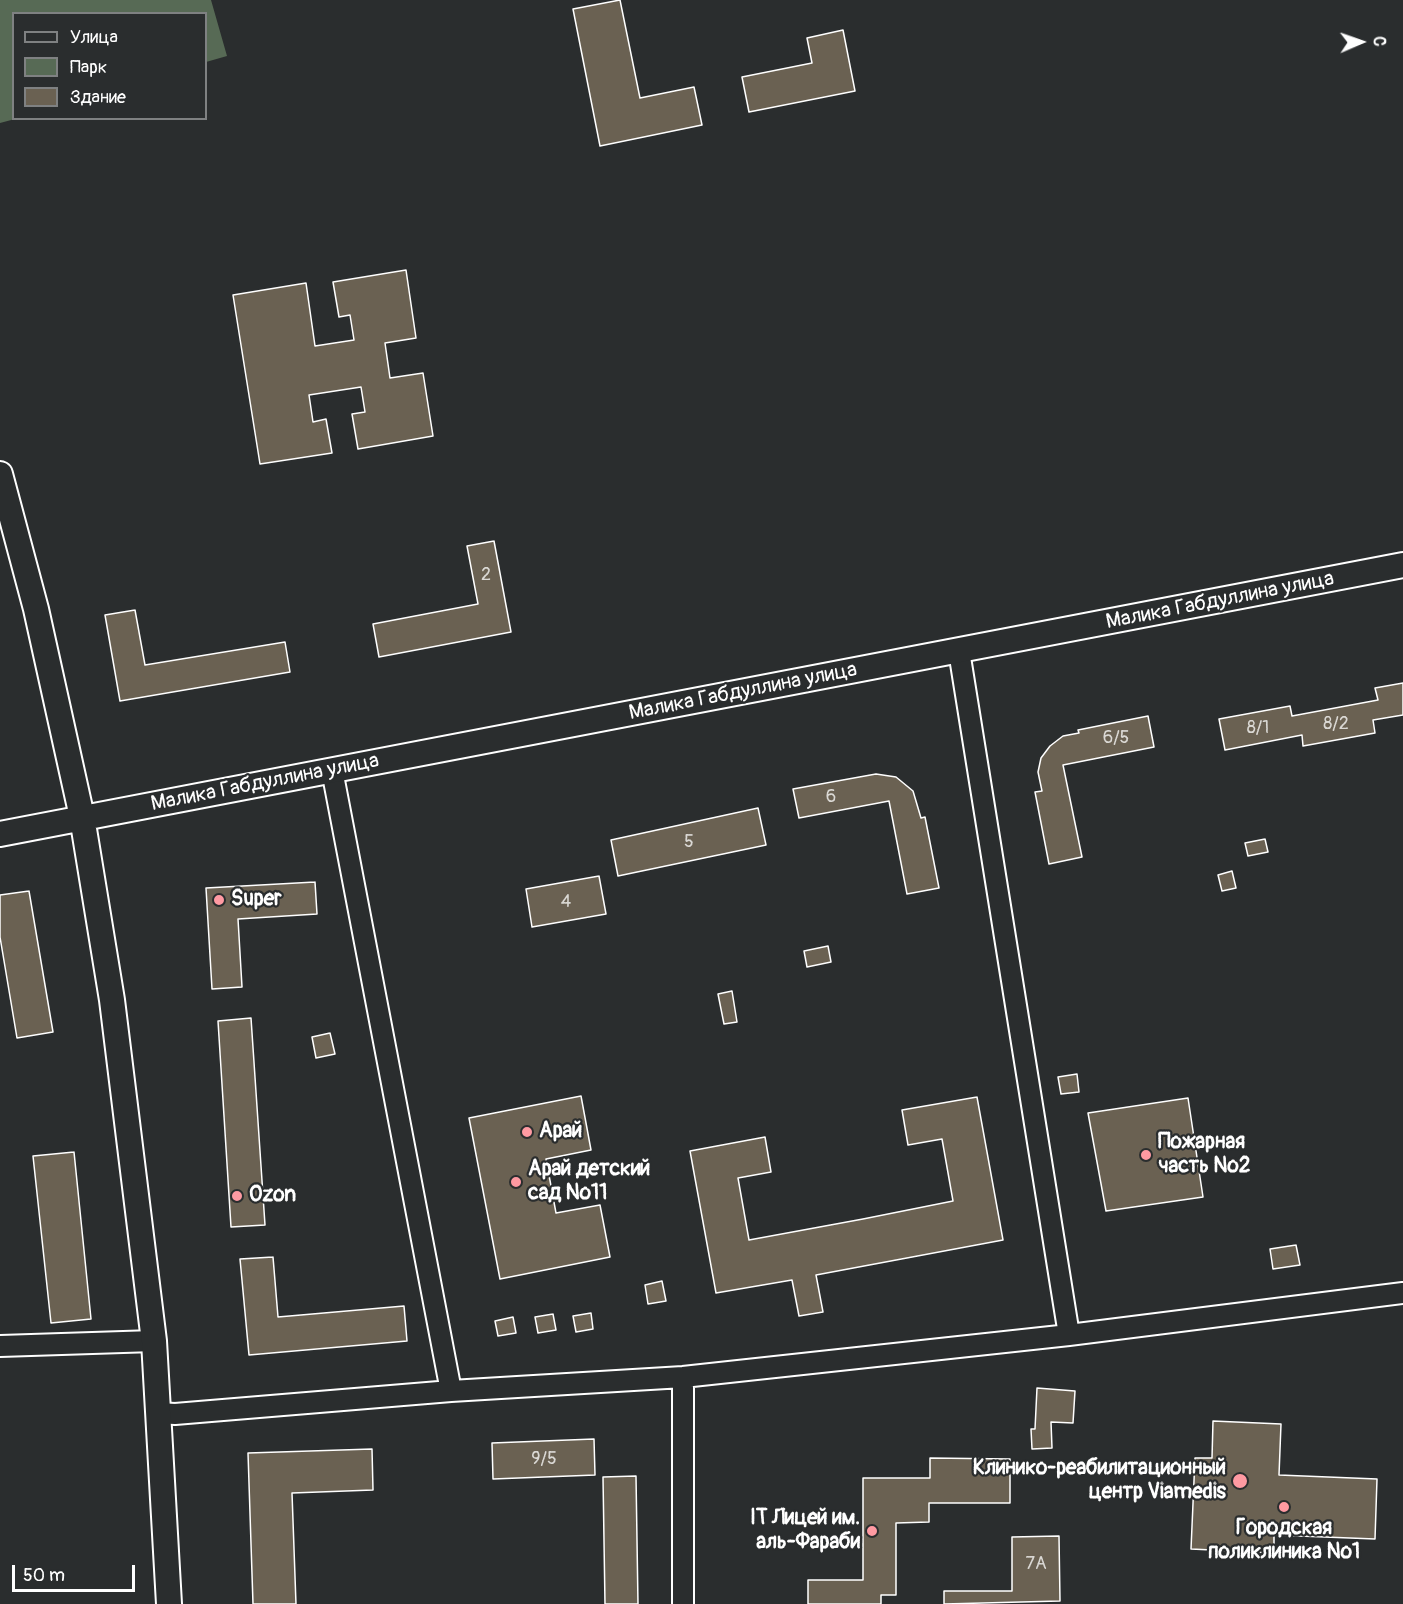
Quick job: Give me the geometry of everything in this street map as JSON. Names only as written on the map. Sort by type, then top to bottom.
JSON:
[{"type":"street","points":[[0,474],[36,609],[82,817],[112,1000],[154,1341],[169,1604]]},
{"type":"street","name":"Малика Габдуллина улица","points":[[0,834],[1403,565]]},
{"type":"street","points":[[959,651],[1069,1335]]},
{"type":"street","points":[[332,770],[451,1391]]},
{"type":"street","points":[[158,1413],[175,1414],[451,1391],[683,1377],[1069,1335],[1403,1293]]},
{"type":"street","points":[[0,1346],[154,1341]]},
{"type":"street","points":[[683,1377],[683,1604]]},
{"type":"green space","points":[[0,0],[211,0],[227,56],[207,62],[207,12],[12,12],[12,120],[0,123]]},
{"type":"building","points":[[620,0],[640,98],[694,87],[702,125],[600,146],[573,9]]},
{"type":"building","points":[[843,30],[855,91],[749,112],[742,77],[812,63],[807,38]]},
{"type":"building","points":[[406,270],[416,338],[385,343],[390,378],[423,373],[433,436],[358,449],[352,414],[365,412],[361,387],[309,395],[313,422],[326,419],[332,453],[260,464],[233,295],[306,283],[315,346],[354,340],[350,315],[339,317],[333,282]]},
{"type":"building","points":[[494,541],[511,632],[379,657],[373,624],[478,604],[467,546]]},
{"type":"building","points":[[135,610],[145,665],[285,642],[290,672],[120,701],[105,615]]},
{"type":"building","points":[[1403,683],[1403,715],[1373,720],[1375,733],[1303,746],[1302,735],[1225,750],[1219,719],[1290,706],[1292,716],[1378,700],[1375,688]]},
{"type":"building","points":[[1148,716],[1154,747],[1063,765],[1082,857],[1049,864],[1035,792],[1042,791],[1038,772],[1041,758],[1050,746],[1063,736],[1079,733],[1078,730]]},
{"type":"building","points":[[876,774],[896,777],[913,791],[921,818],[925,817],[939,888],[907,894],[889,801],[799,818],[793,789]]},
{"type":"building","points":[[758,808],[766,845],[618,876],[611,840]]},
{"type":"building","points":[[1265,839],[1268,852],[1248,856],[1245,843]]},
{"type":"building","points":[[1232,871],[1236,888],[1222,891],[1218,875]]},
{"type":"building","points":[[599,876],[606,914],[532,927],[526,889]]},
{"type":"building","points":[[315,882],[317,914],[238,919],[242,987],[212,989],[206,888]]},
{"type":"building","points":[[29,891],[53,1032],[17,1038],[0,937],[0,895]]},
{"type":"building","points":[[828,946],[831,962],[807,967],[804,951]]},
{"type":"building","points":[[732,991],[737,1022],[724,1024],[718,994]]},
{"type":"building","points":[[251,1018],[265,1225],[231,1227],[218,1021]]},
{"type":"building","points":[[330,1033],[335,1054],[316,1058],[312,1037]]},
{"type":"building","points":[[1077,1074],[1079,1092],[1061,1094],[1058,1077]]},
{"type":"building","name":"Арай детский сад №11","points":[[581,1096],[591,1150],[546,1159],[556,1213],[600,1205],[610,1257],[500,1279],[469,1118]]},
{"type":"building","points":[[977,1097],[1003,1240],[816,1275],[823,1312],[799,1316],[792,1280],[716,1293],[690,1151],[765,1137],[771,1172],[738,1178],[749,1240],[863,1219],[953,1201],[942,1139],[908,1145],[902,1110]]},
{"type":"building","name":"Пожарная часть №2","points":[[1188,1098],[1203,1197],[1106,1211],[1088,1113]]},
{"type":"building","points":[[74,1152],[91,1319],[51,1323],[33,1156]]},
{"type":"building","points":[[1296,1245],[1300,1265],[1273,1269],[1270,1249]]},
{"type":"building","points":[[273,1257],[278,1317],[404,1306],[407,1341],[249,1355],[240,1259]]},
{"type":"building","points":[[662,1281],[666,1301],[648,1304],[645,1285]]},
{"type":"building","points":[[591,1313],[593,1329],[576,1332],[573,1316]]},
{"type":"building","points":[[553,1314],[556,1330],[538,1333],[535,1317]]},
{"type":"building","points":[[513,1317],[516,1333],[498,1336],[495,1321]]},
{"type":"building","points":[[1037,1388],[1075,1391],[1073,1423],[1051,1422],[1052,1448],[1032,1449],[1031,1429],[1035,1429]]},
{"type":"building","name":"Городская поликлиника №1","points":[[1213,1421],[1281,1424],[1279,1475],[1377,1479],[1375,1539],[1274,1535],[1274,1553],[1191,1549],[1195,1458],[1212,1458]]},
{"type":"building","points":[[594,1439],[595,1475],[493,1479],[492,1443]]},
{"type":"building","points":[[372,1449],[373,1490],[292,1493],[296,1604],[253,1604],[248,1453]]},
{"type":"building","name":"IT Лицей им. аль-Фараби","points":[[930,1458],[1010,1459],[1010,1503],[929,1503],[929,1522],[896,1523],[896,1595],[881,1595],[881,1604],[808,1604],[808,1580],[863,1580],[863,1478],[930,1478]]},
{"type":"building","points":[[636,1476],[638,1604],[605,1604],[603,1477]]},
{"type":"building","points":[[1059,1536],[1060,1601],[944,1604],[944,1591],[1012,1591],[1012,1537]]},
{"type":"place","name":"Super","points":[[219,900]]},
{"type":"place","name":"Арай","points":[[527,1132]]},
{"type":"place","name":"Пожарная часть №2","points":[[1146,1155]]},
{"type":"place","name":"Арай детский сад №11","points":[[516,1182]]},
{"type":"place","name":"Ozon","points":[[237,1196]]},
{"type":"place","name":"Клинико-реабилитационный центр Viamedis","points":[[1240,1481]]},
{"type":"place","name":"Городская поликлиника №1","points":[[1284,1507]]},
{"type":"place","name":"IT Лицей им. аль-Фараби","points":[[872,1531]]}]
